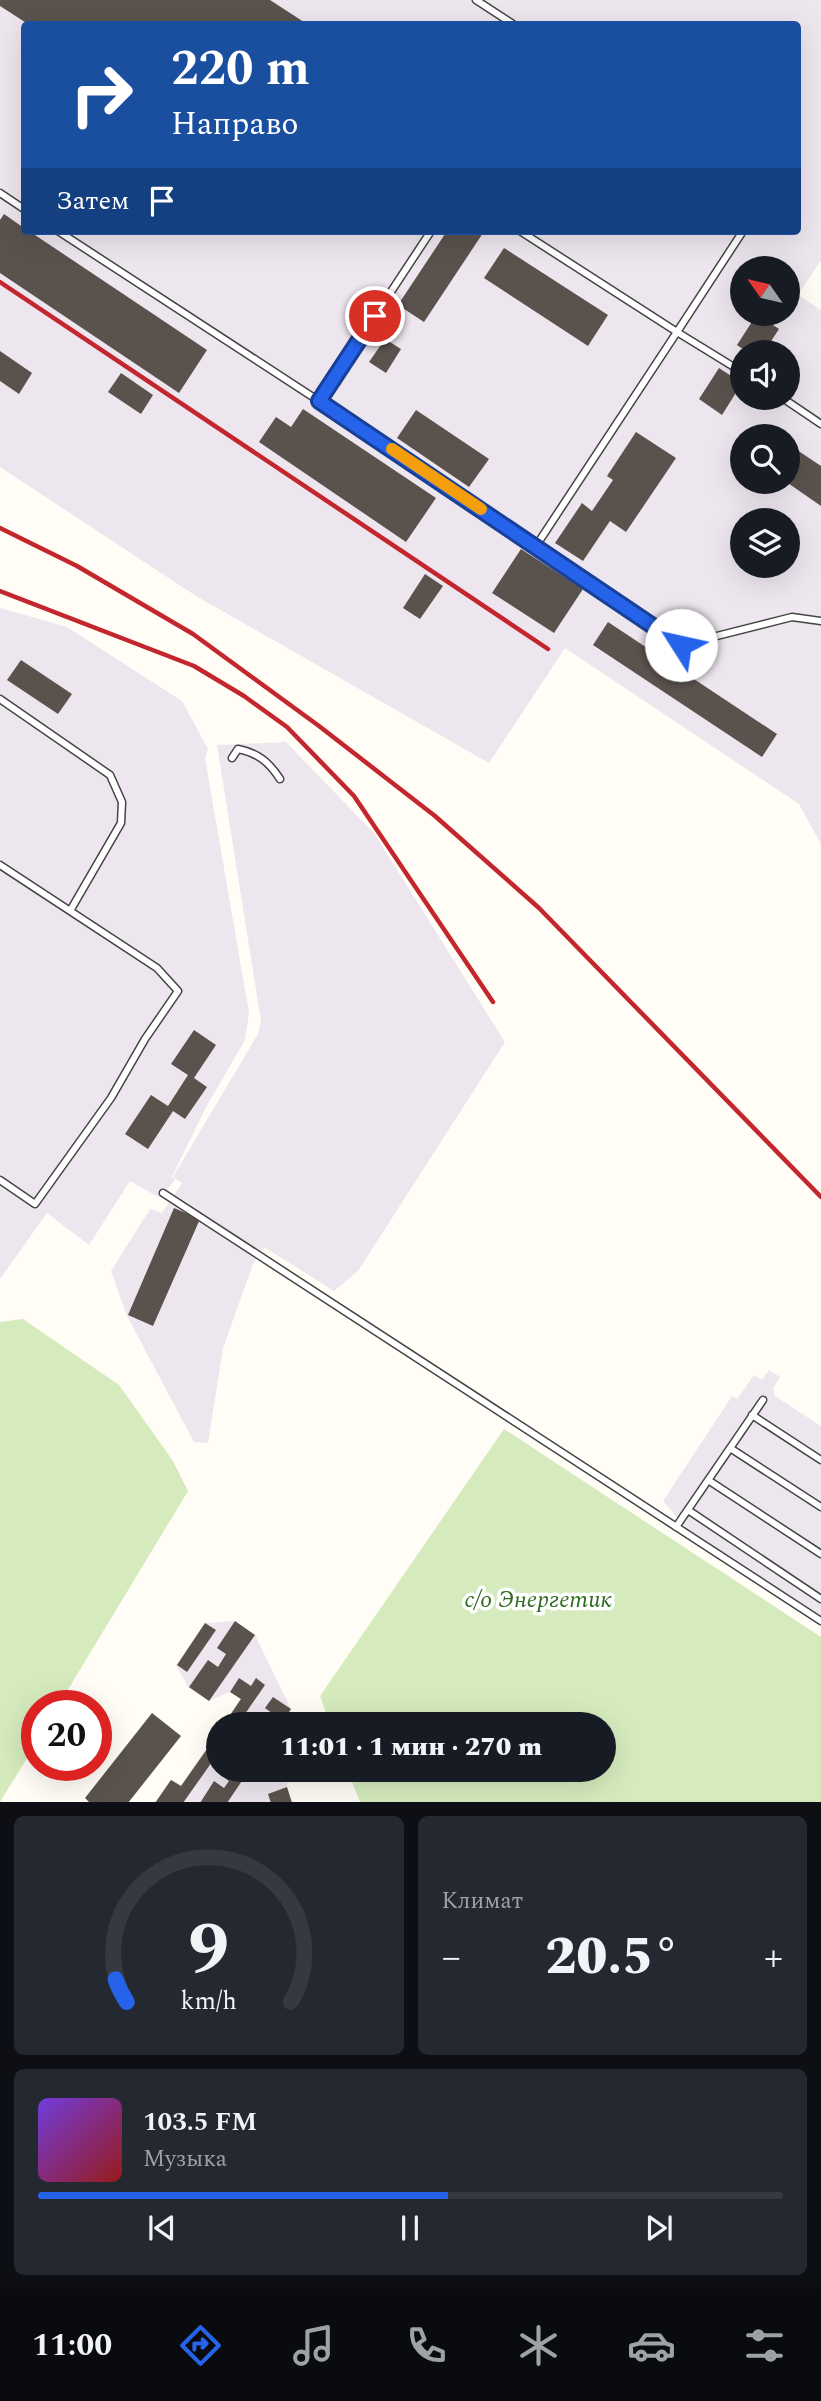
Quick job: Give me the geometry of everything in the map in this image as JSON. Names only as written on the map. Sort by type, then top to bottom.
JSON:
[{"type":"lane","points":[[476,0],[508,21]]},
{"type":"lane","points":[[0,193],[21,207]]},
{"type":"lane","points":[[64,235],[319,401],[681,645],[792,617],[821,621]]},
{"type":"lane","points":[[319,401],[428,235]]},
{"type":"lane","points":[[526,235],[730,365]]},
{"type":"lane","points":[[536,546],[740,235]]},
{"type":"lane","points":[[800,410],[821,424]]},
{"type":"lane","points":[[0,699],[110,775],[118,789],[122,802],[121,823],[70,911]]},
{"type":"lane","points":[[232,758],[239,749],[251,751],[262,757],[280,779]]},
{"type":"lane","points":[[0,865],[157,968],[178,991],[145,1039],[111,1098],[35,1204],[0,1180]]},
{"type":"lane","points":[[163,1194],[821,1621]]},
{"type":"lane","points":[[676,1527],[763,1400]]},
{"type":"lane","points":[[752,1415],[821,1460]]},
{"type":"lane","points":[[730,1448],[821,1507]]},
{"type":"lane","points":[[708,1480],[821,1554]]},
{"type":"lane","points":[[688,1510],[821,1599]]},
{"type":"shaded area","points":[[0,0],[821,0],[821,260],[800,292],[800,256],[730,256],[730,326],[800,326],[800,296],[821,310],[821,844],[799,804],[565,648],[489,763],[196,596],[0,467]]},
{"type":"shaded area","points":[[0,608],[67,627],[182,701],[208,749],[205,758],[249,1013],[245,1040],[205,1109],[172,1177],[175,1180],[160,1198],[130,1181],[89,1245],[47,1213],[0,1279]]},
{"type":"shaded area","points":[[286,742],[374,833],[505,1042],[358,1271],[334,1291],[264,1247],[253,1264],[223,1348],[208,1443],[194,1442],[127,1316],[111,1271],[150,1209],[162,1213],[182,1183],[173,1177],[258,1034],[261,1021],[217,745]]},
{"type":"shaded area","points":[[769,1370],[780,1377],[773,1389],[775,1396],[821,1426],[821,1616],[688,1530],[663,1501],[732,1396],[737,1399],[754,1375],[762,1380]]},
{"type":"shaded area","points":[[235,1621],[255,1635],[291,1712],[232,1712],[240,1699],[230,1692],[209,1701],[189,1688],[176,1665],[205,1623]]},
{"type":"shaded area","points":[[206,1749],[206,1782],[287,1782],[293,1802],[156,1802],[171,1779],[181,1785]]},
{"type":"green space","points":[[23,1319],[119,1385],[173,1461],[188,1491],[68,1690],[21,1690],[21,1768],[0,1802],[0,1322]]},
{"type":"green space","name":"с/о Энергетик","points":[[504,1429],[821,1637],[821,1802],[360,1802],[352,1782],[616,1782],[616,1712],[326,1712],[320,1696]]},
{"type":"building","points":[[0,0],[270,0],[302,21],[23,21],[0,6]]},
{"type":"building","points":[[4,214],[21,226],[21,235],[35,235],[207,350],[179,393],[0,273],[0,220]]},
{"type":"building","points":[[444,235],[482,235],[424,322],[398,305]]},
{"type":"building","points":[[504,248],[608,315],[588,346],[484,278]]},
{"type":"building","points":[[749,326],[775,326],[779,329],[772,340],[740,340]]},
{"type":"building","points":[[385,339],[401,349],[386,373],[369,362]]},
{"type":"building","points":[[0,351],[32,373],[19,394],[0,381]]},
{"type":"building","points":[[719,368],[730,375],[730,402],[722,415],[699,399]]},
{"type":"building","points":[[121,373],[153,395],[141,414],[108,392]]},
{"type":"building","points":[[303,409],[436,498],[406,542],[259,442],[276,417],[291,427]]},
{"type":"building","points":[[416,410],[489,459],[469,487],[397,438]]},
{"type":"building","points":[[636,432],[676,458],[626,532],[610,521],[583,561],[555,543],[582,503],[592,511],[613,480],[607,476]]},
{"type":"building","points":[[800,452],[821,466],[821,506],[800,491]]},
{"type":"building","points":[[521,549],[583,589],[554,633],[492,593]]},
{"type":"building","points":[[425,574],[443,586],[420,619],[403,608]]},
{"type":"building","points":[[608,622],[777,734],[762,757],[593,645]]},
{"type":"building","points":[[21,660],[72,694],[58,714],[7,680]]},
{"type":"building","points":[[194,1030],[216,1045],[194,1078],[207,1087],[185,1119],[173,1111],[148,1149],[125,1134],[151,1095],[168,1106],[188,1075],[171,1064]]},
{"type":"building","points":[[174,1208],[200,1219],[153,1326],[128,1315]]},
{"type":"building","points":[[235,1621],[255,1635],[209,1701],[189,1687],[208,1660],[218,1667],[226,1654],[217,1648]]},
{"type":"building","points":[[205,1623],[216,1630],[187,1672],[177,1665]]},
{"type":"building","points":[[239,1678],[251,1686],[256,1678],[265,1685],[246,1712],[232,1712],[241,1699],[230,1692]]},
{"type":"building","points":[[273,1697],[291,1709],[289,1712],[270,1712],[265,1708]]},
{"type":"building","points":[[152,1713],[181,1736],[129,1802],[89,1802],[85,1798],[98,1781],[112,1781],[112,1764]]},
{"type":"building","points":[[206,1750],[206,1770],[184,1802],[156,1802],[171,1780],[181,1786]]},
{"type":"building","points":[[213,1782],[224,1788],[228,1782],[241,1782],[228,1802],[201,1802]]},
{"type":"building","points":[[287,1787],[292,1802],[271,1802],[268,1794]]},
{"type":"railway","points":[[0,282],[548,649]]},
{"type":"railway","points":[[0,528],[77,566],[193,634],[319,726],[435,816],[539,908],[821,1197]]},
{"type":"railway","points":[[0,591],[194,666],[244,696],[287,727],[354,796],[493,1002]]},
{"type":"slow traffic","points":[[392,449],[481,509]]},
{"type":"route","points":[[375,316],[319,401],[681,645]]}]
